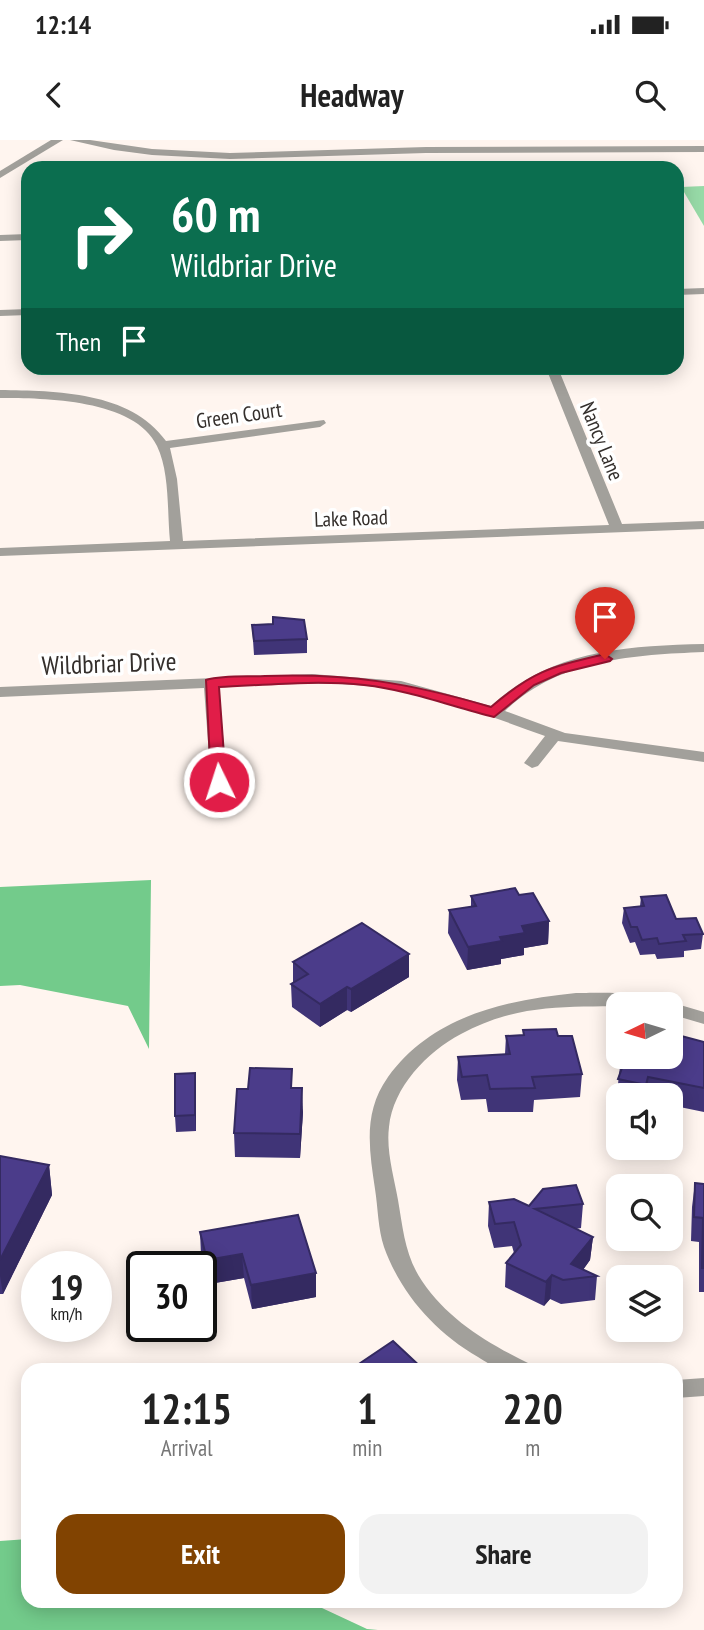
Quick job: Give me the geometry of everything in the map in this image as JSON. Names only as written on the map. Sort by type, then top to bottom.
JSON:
[{"type":"street","points":[[23,161],[58,140]]},
{"type":"street","points":[[75,140],[138,151],[213,156],[582,144],[704,149]]},
{"type":"street","points":[[0,175],[21,162]]},
{"type":"street","points":[[0,238],[21,237]]},
{"type":"street","points":[[684,292],[704,291]]},
{"type":"street","points":[[0,313],[21,312]]},
{"type":"street","name":"Nancy Lane","points":[[555,375],[617,528]]},
{"type":"street","points":[[0,394],[54,396],[111,408],[150,428],[163,445],[177,545]]},
{"type":"street","name":"Green Court","points":[[163,445],[320,423]]},
{"type":"street","name":"Lake Road","points":[[0,552],[704,525]]},
{"type":"street","points":[[494,712],[521,687],[557,670],[627,655],[704,648]]},
{"type":"street","name":"Wildbriar Drive","points":[[0,692],[312,679],[364,681],[426,692],[494,712],[554,735],[605,746],[704,757]]},
{"type":"street","points":[[211,683],[219,782]]},
{"type":"street","points":[[532,763],[554,735]]},
{"type":"street","points":[[507,1363],[439,1317],[417,1292],[402,1264],[394,1243],[380,1147],[379,1121],[387,1096],[417,1055],[444,1034],[500,1011],[563,999],[606,998]]},
{"type":"street","points":[[683,1012],[704,1018]]},
{"type":"street","points":[[683,1389],[704,1387]]},
{"type":"green space","points":[[704,186],[704,226],[684,192],[684,187]]},
{"type":"green space","points":[[151,880],[149,1049],[128,1006],[20,985],[0,986],[0,887]]},
{"type":"green space","points":[[21,1540],[21,1608],[322,1608],[367,1629],[378,1630],[0,1630],[0,1541]]},
{"type":"building","points":[[273,617],[304,620],[307,639],[254,641],[252,625],[273,624]]},
{"type":"building","points":[[515,888],[519,895],[533,893],[549,921],[522,926],[525,933],[500,937],[502,941],[468,947],[449,910],[476,906],[471,896]]},
{"type":"building","points":[[666,895],[676,919],[696,918],[703,934],[683,935],[686,941],[659,944],[657,938],[642,940],[637,927],[631,927],[624,908],[644,906],[641,897]]},
{"type":"building","points":[[362,923],[409,954],[351,989],[347,987],[320,1004],[291,984],[308,974],[293,962]]},
{"type":"building","points":[[556,1029],[558,1036],[572,1036],[582,1074],[532,1077],[535,1088],[490,1089],[487,1075],[462,1077],[458,1057],[510,1054],[506,1036],[524,1035],[523,1030]]},
{"type":"building","points":[[683,1036],[704,1042],[704,1088],[648,1077],[646,1083],[618,1079],[622,1069],[683,1069]]},
{"type":"building","points":[[250,1068],[292,1069],[291,1088],[302,1088],[300,1134],[234,1133],[237,1089],[248,1089]]},
{"type":"building","points":[[195,1073],[195,1115],[175,1116],[175,1074]]},
{"type":"building","points":[[0,1156],[49,1165],[0,1260]]},
{"type":"building","points":[[695,1183],[704,1184],[704,1268],[703,1218],[694,1217]]},
{"type":"building","points":[[576,1185],[583,1204],[535,1209],[593,1237],[571,1264],[597,1276],[563,1280],[552,1275],[546,1282],[506,1263],[521,1245],[514,1222],[495,1224],[489,1202],[514,1199],[529,1206],[543,1189]]},
{"type":"building","points":[[298,1215],[316,1273],[251,1285],[242,1254],[217,1258],[217,1251],[205,1251],[200,1232]]},
{"type":"building","points":[[393,1341],[417,1363],[360,1363]]},
{"type":"route","points":[[219,782],[211,683],[312,679],[364,681],[401,686],[494,712],[529,682],[557,670],[605,659]]}]
